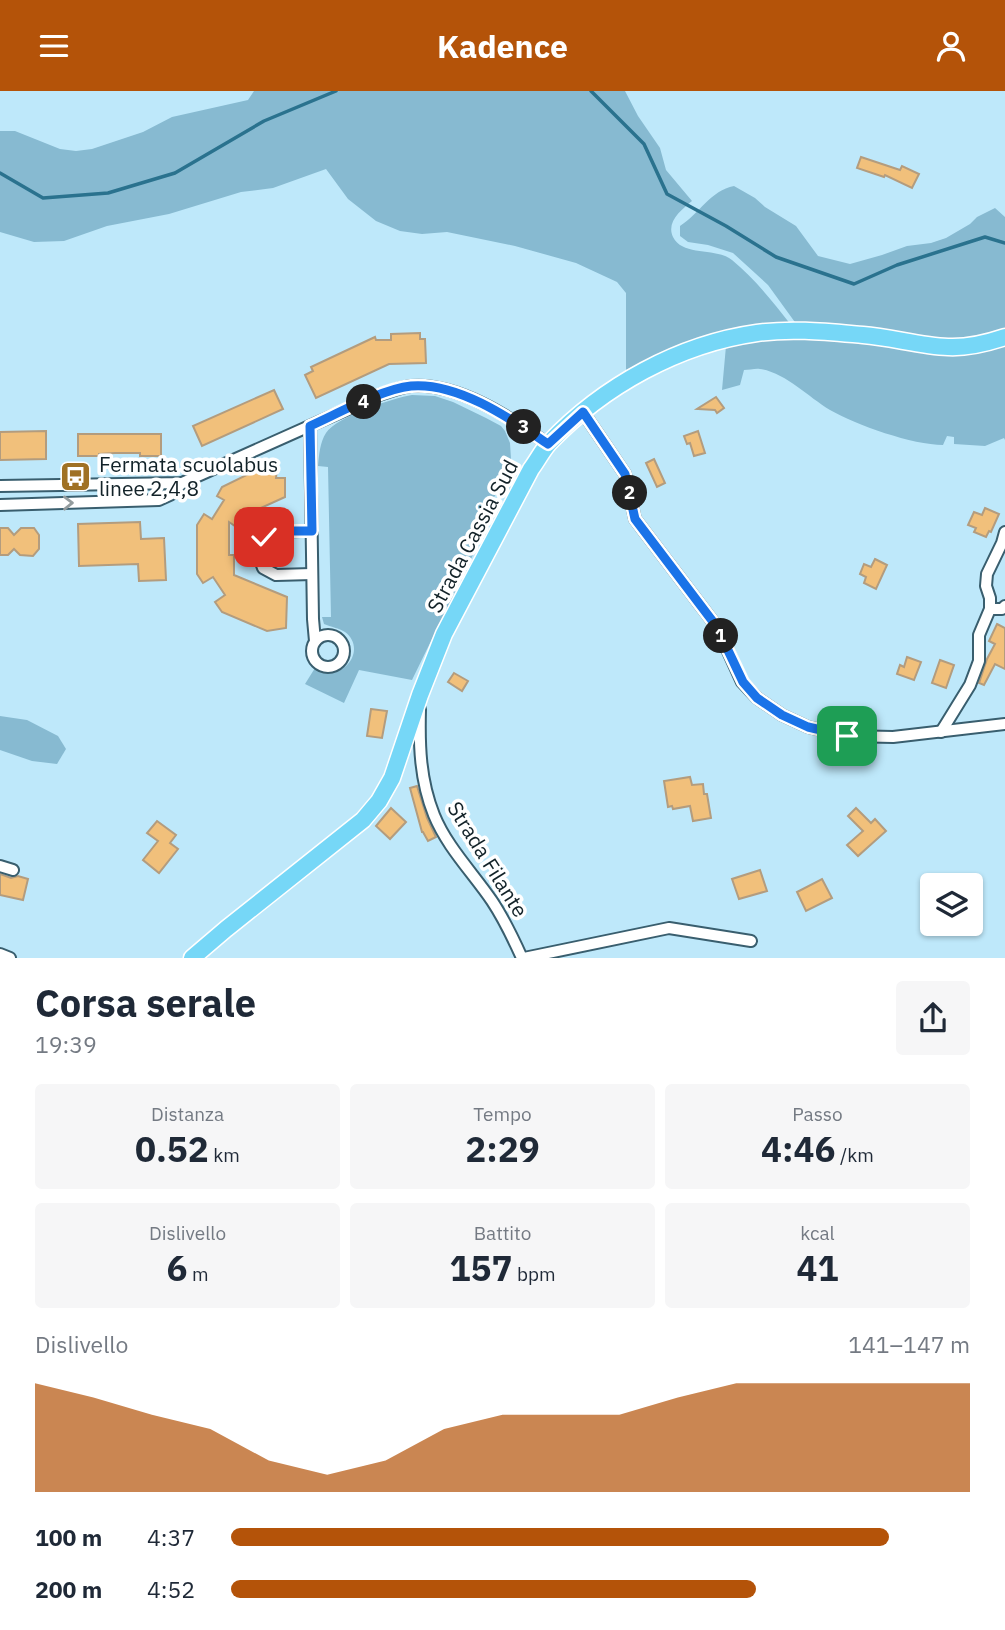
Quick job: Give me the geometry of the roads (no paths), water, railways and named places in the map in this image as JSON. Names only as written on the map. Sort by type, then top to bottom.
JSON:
[{"type":"main road","name":"Strada Cassia Sud","points":[[192,958],[363,820],[379,801],[393,778],[420,695],[444,634],[531,469],[548,444],[611,390],[690,349],[758,333],[798,330],[881,337],[947,347],[969,346],[1005,337]]},
{"type":"street","points":[[0,505],[159,501],[182,483],[379,395],[410,386],[438,388],[479,403],[518,423],[548,444]]},
{"type":"street","points":[[583,412],[625,474],[635,519],[717,627],[743,682],[757,698],[782,715],[808,727],[847,736],[893,737],[1005,724]]},
{"type":"street","points":[[310,426],[315,641]]},
{"type":"street","points":[[0,486],[182,483]]},
{"type":"street","points":[[312,531],[275,531],[264,537],[260,543],[259,558],[263,568],[276,575],[312,574]]},
{"type":"street","points":[[941,731],[970,685],[979,661],[979,635],[990,609],[987,574],[1005,532]]},
{"type":"street","points":[[990,609],[1005,606]]},
{"type":"street","name":"Strada Filante","points":[[420,695],[419,753],[435,816],[450,843],[492,900],[523,958]]},
{"type":"street","points":[[0,866],[13,870]]},
{"type":"street","points":[[523,958],[669,928],[751,941]]},
{"type":"street","points":[[0,954],[10,958]]},
{"type":"waterway","points":[[0,173],[43,198],[108,193],[175,173],[264,121],[336,91]]},
{"type":"waterway","points":[[591,91],[644,144],[667,194],[776,257],[854,284],[897,265],[985,237],[1005,243]]},
{"type":"place","name":"Fermata scuolabus linee 2,4,8","points":[[76,476]]}]
